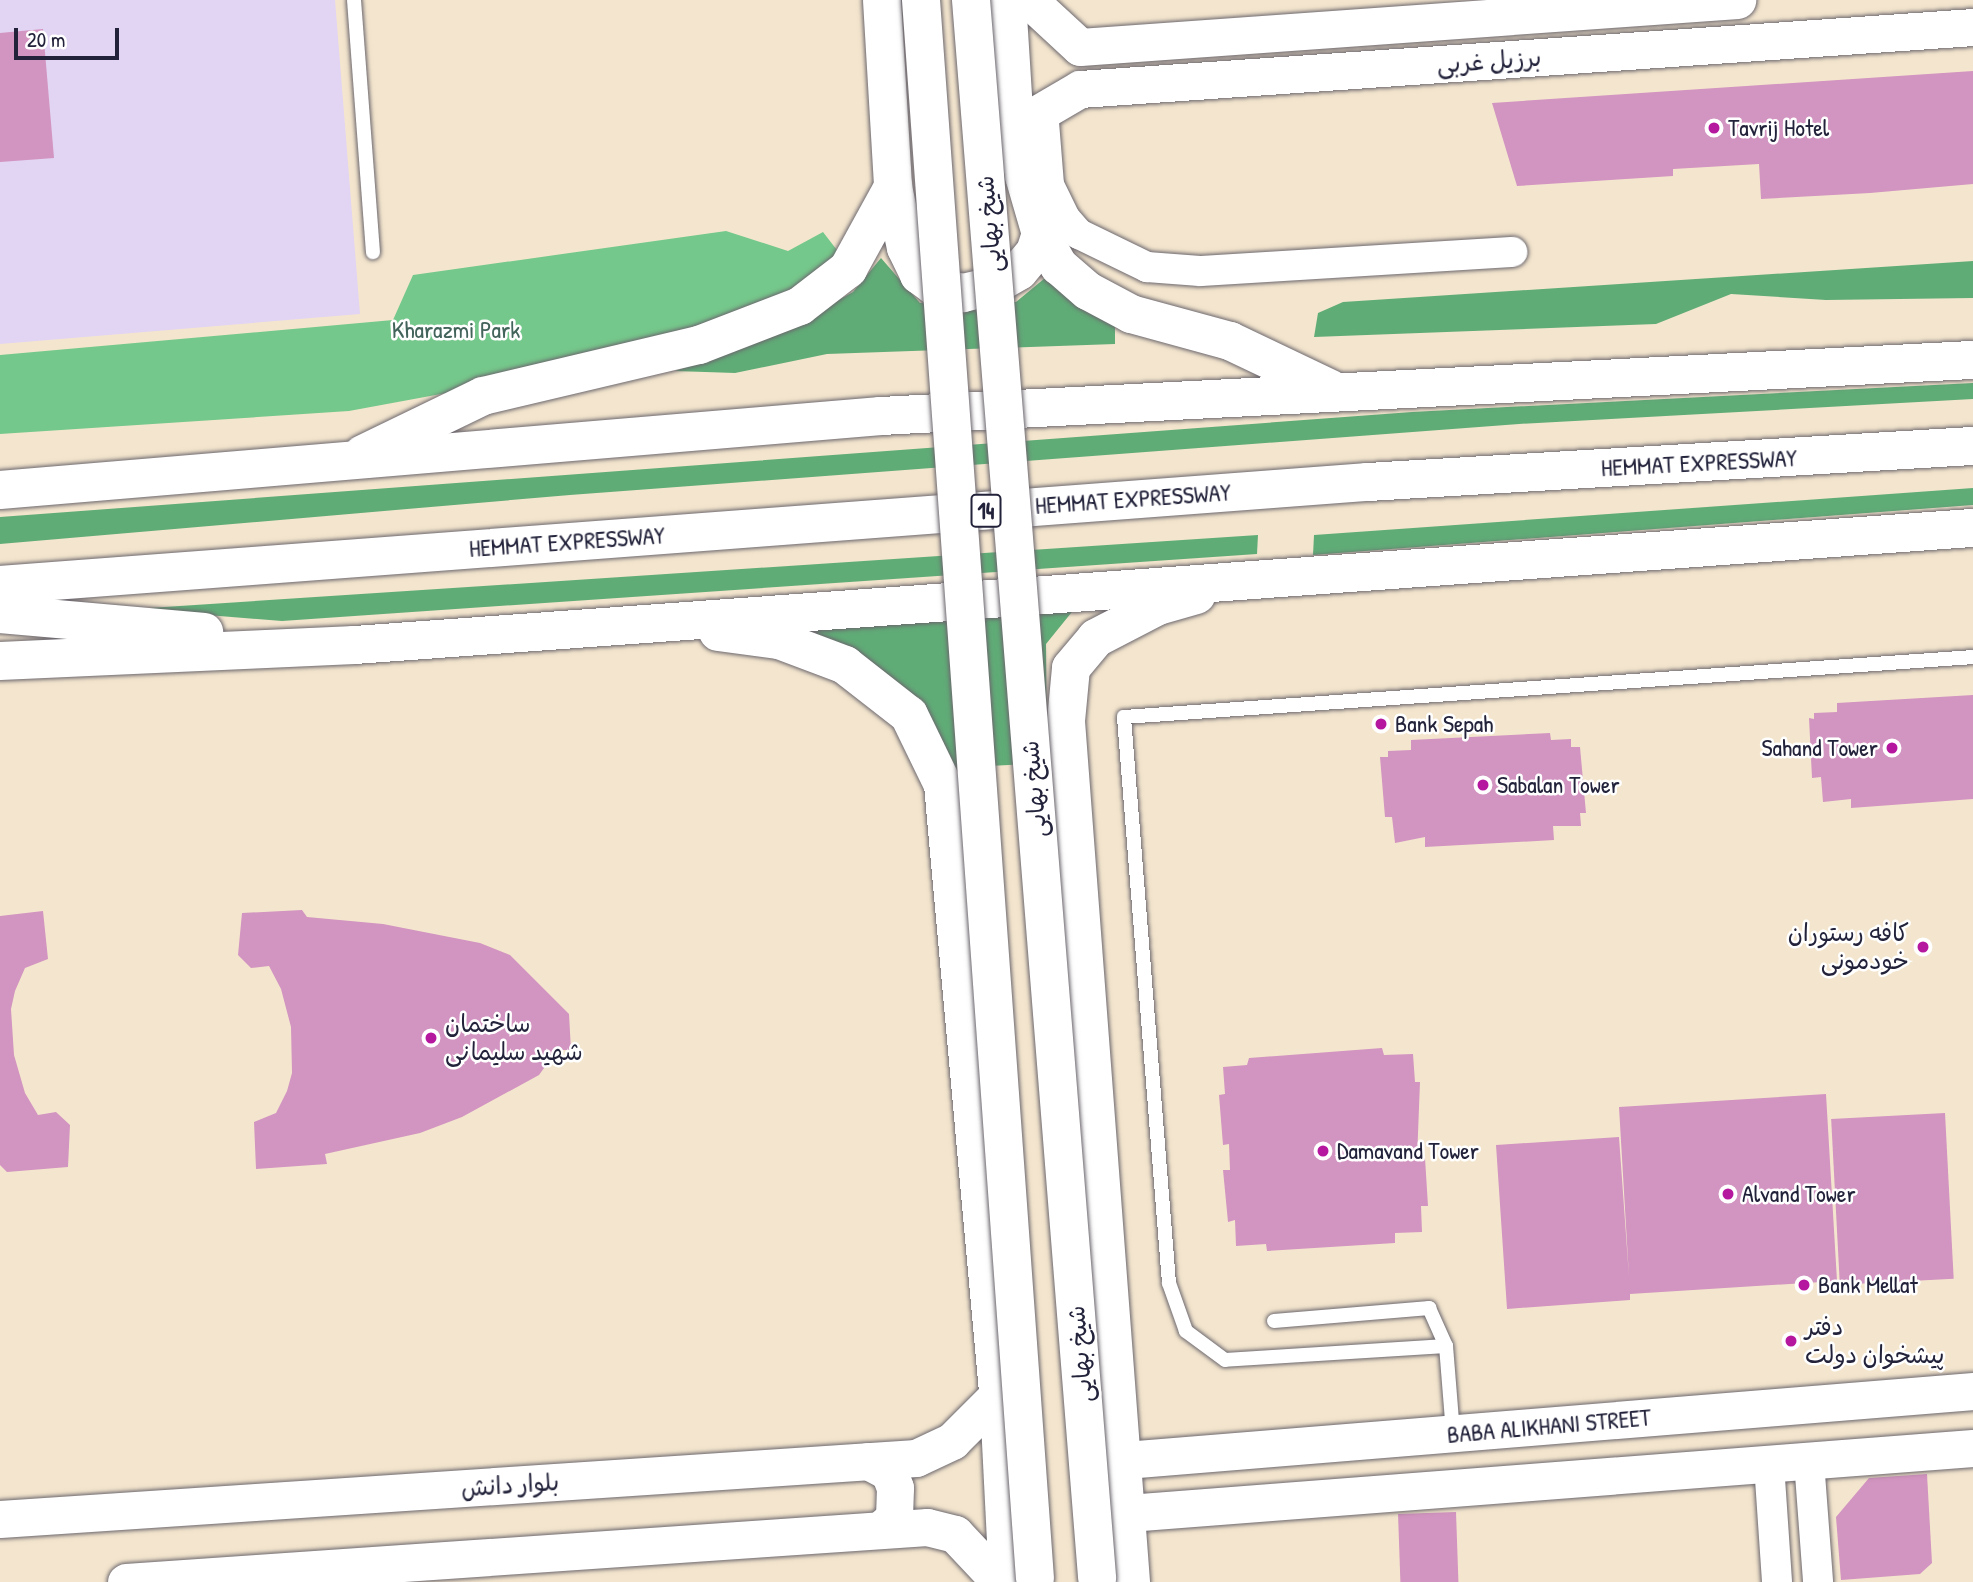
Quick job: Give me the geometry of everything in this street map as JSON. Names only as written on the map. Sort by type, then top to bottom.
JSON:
[{"type":"main road","points":[[882,0],[893,187],[906,248],[919,275],[934,286],[963,293],[993,286],[1019,271],[1035,252],[1041,234]]},
{"type":"main road","name":"شیخ بهایی","points":[[921,0],[1014,1581]]},
{"type":"main road","name":"شیخ بهایی","points":[[971,0],[1114,1580]]},
{"type":"main road","points":[[1007,0],[1029,118],[1024,176],[1041,234],[1059,266],[1088,291],[1120,308],[1230,341],[1336,391]]},
{"type":"main road","points":[[341,464],[483,396],[699,345],[800,306],[848,269],[893,187]]},
{"type":"main road","points":[[0,490],[341,464],[762,425],[1336,391],[1973,360]]},
{"type":"main road","name":"HEMMAT EXPRESSWAY","points":[[0,585],[1368,482],[1973,446]]},
{"type":"main road","points":[[0,662],[355,645],[633,621],[1966,527]]},
{"type":"main road","points":[[1114,1580],[1128,1513],[1066,722],[1071,668],[1096,638],[1158,606],[1261,577]]},
{"type":"main road","points":[[0,614],[355,645]]},
{"type":"main road","points":[[633,621],[779,640],[845,665],[909,715],[943,785],[1014,1581]]},
{"type":"street","points":[[1029,0],[1080,47],[1068,63],[1080,89]]},
{"type":"street","name":"برزیل غربی","points":[[1080,47],[1737,0]]},
{"type":"street","points":[[1396,24],[1399,67]]},
{"type":"street","name":"برزیل غربی","points":[[1029,118],[1080,89],[1973,27]]},
{"type":"street","points":[[1029,118],[1049,185],[1065,218],[1079,234],[1147,267],[1200,271],[1512,252]]},
{"type":"street","name":"BABA ALIKHANI STREET","points":[[1125,1460],[1973,1391]]},
{"type":"street","name":"بلوار دانش","points":[[0,1519],[916,1458],[952,1441],[998,1395]]},
{"type":"street","points":[[1805,1405],[1818,1582]]},
{"type":"street","points":[[1765,1408],[1777,1582]]},
{"type":"street","points":[[1377,1440],[1380,1494]]},
{"type":"street","points":[[1128,1513],[1973,1448]]},
{"type":"street","points":[[868,1461],[889,1472],[896,1497],[894,1518],[880,1530]]},
{"type":"street","points":[[126,1582],[927,1527],[955,1534],[1014,1581]]},
{"type":"lane","points":[[354,0],[373,252]]},
{"type":"lane","points":[[1447,1346],[1225,1360],[1186,1331],[1170,1283],[1124,717],[1973,657]]},
{"type":"lane","points":[[1274,1321],[1429,1308],[1447,1346],[1453,1433]]},
{"type":"shaded area","points":[[0,0],[335,0],[360,314],[0,344]]},
{"type":"green space","name":"Kharazmi Park","points":[[726,231],[788,251],[823,232],[840,254],[764,309],[527,378],[349,411],[0,434],[0,355],[393,320],[413,275]]},
{"type":"green space","points":[[881,258],[920,303],[1016,302],[1045,278],[1115,327],[1115,344],[827,354],[735,373],[675,371],[774,336],[853,292]]},
{"type":"green space","points":[[1973,261],[1973,298],[1826,300],[1731,294],[1656,324],[1314,337],[1318,313],[1343,302]]},
{"type":"green space","points":[[1973,383],[1973,399],[1519,424],[570,495],[0,544],[0,517],[1412,412]]},
{"type":"green space","points":[[1973,488],[1973,505],[1313,555],[1314,535]]},
{"type":"green space","points":[[1258,535],[1257,554],[282,621],[134,609]]},
{"type":"green space","points":[[1080,602],[1046,644],[1047,763],[951,768],[816,637],[814,620]]},
{"type":"building","points":[[43,29],[54,158],[0,162],[0,33]]},
{"type":"building","points":[[1973,71],[1973,184],[1870,193],[1761,199],[1759,164],[1673,169],[1673,176],[1517,186],[1492,103]]},
{"type":"building","name":"Sahand Tower","points":[[1973,695],[1973,799],[1851,808],[1851,799],[1823,802],[1821,777],[1812,778],[1809,718],[1814,719],[1814,713],[1837,712],[1837,703]]},
{"type":"building","name":"Sabalan Tower","points":[[1550,733],[1551,740],[1571,739],[1571,747],[1580,747],[1586,813],[1580,813],[1581,826],[1553,826],[1554,840],[1425,847],[1425,837],[1395,843],[1392,817],[1385,817],[1380,757],[1388,757],[1388,751],[1411,750],[1411,740]]},
{"type":"building","name":"ساختمان شهید سلیمانی","points":[[302,910],[307,917],[383,924],[480,943],[510,955],[569,1014],[571,1050],[557,1050],[539,1075],[462,1117],[420,1133],[325,1154],[327,1164],[256,1169],[254,1122],[276,1113],[287,1091],[292,1073],[291,1027],[281,989],[269,966],[251,968],[238,955],[242,913]]},
{"type":"building","points":[[43,911],[48,959],[25,968],[15,991],[11,1009],[14,1055],[25,1093],[38,1115],[56,1112],[70,1125],[68,1167],[7,1172],[0,1165],[0,916]]},
{"type":"building","name":"Damavand Tower","points":[[1382,1048],[1384,1055],[1413,1054],[1415,1082],[1420,1082],[1417,1159],[1425,1158],[1428,1206],[1421,1206],[1422,1232],[1395,1233],[1395,1243],[1267,1251],[1266,1244],[1236,1246],[1235,1220],[1228,1222],[1223,1170],[1230,1170],[1229,1144],[1223,1145],[1219,1095],[1225,1094],[1223,1067],[1247,1065],[1249,1058]]},
{"type":"building","name":"Alvand Tower","points":[[1826,1094],[1837,1281],[1630,1294],[1630,1300],[1507,1309],[1496,1145],[1619,1137],[1629,1277],[1619,1107]]},
{"type":"building","points":[[1945,1113],[1954,1279],[1840,1285],[1831,1119]]},
{"type":"building","points":[[1927,1474],[1932,1563],[1920,1574],[1841,1580],[1836,1517],[1869,1478]]},
{"type":"building","points":[[1456,1512],[1458,1582],[1400,1582],[1398,1514]]},
{"type":"place","name":"Tavrij Hotel","points":[[1714,128]]},
{"type":"place","name":"Bank Sepah","points":[[1381,724]]},
{"type":"place","name":"Sahand Tower","points":[[1892,748]]},
{"type":"place","name":"Sabalan Tower","points":[[1483,785]]},
{"type":"place","name":"کافه رستوران خودمونی","points":[[1923,947]]},
{"type":"place","name":"ساختمان شهید سلیمانی","points":[[431,1038]]},
{"type":"place","name":"Damavand Tower","points":[[1323,1151]]},
{"type":"place","name":"Alvand Tower","points":[[1728,1194]]},
{"type":"place","name":"Bank Mellat","points":[[1804,1285]]},
{"type":"place","name":"دفتر پیشخوان دولت","points":[[1791,1341]]}]
